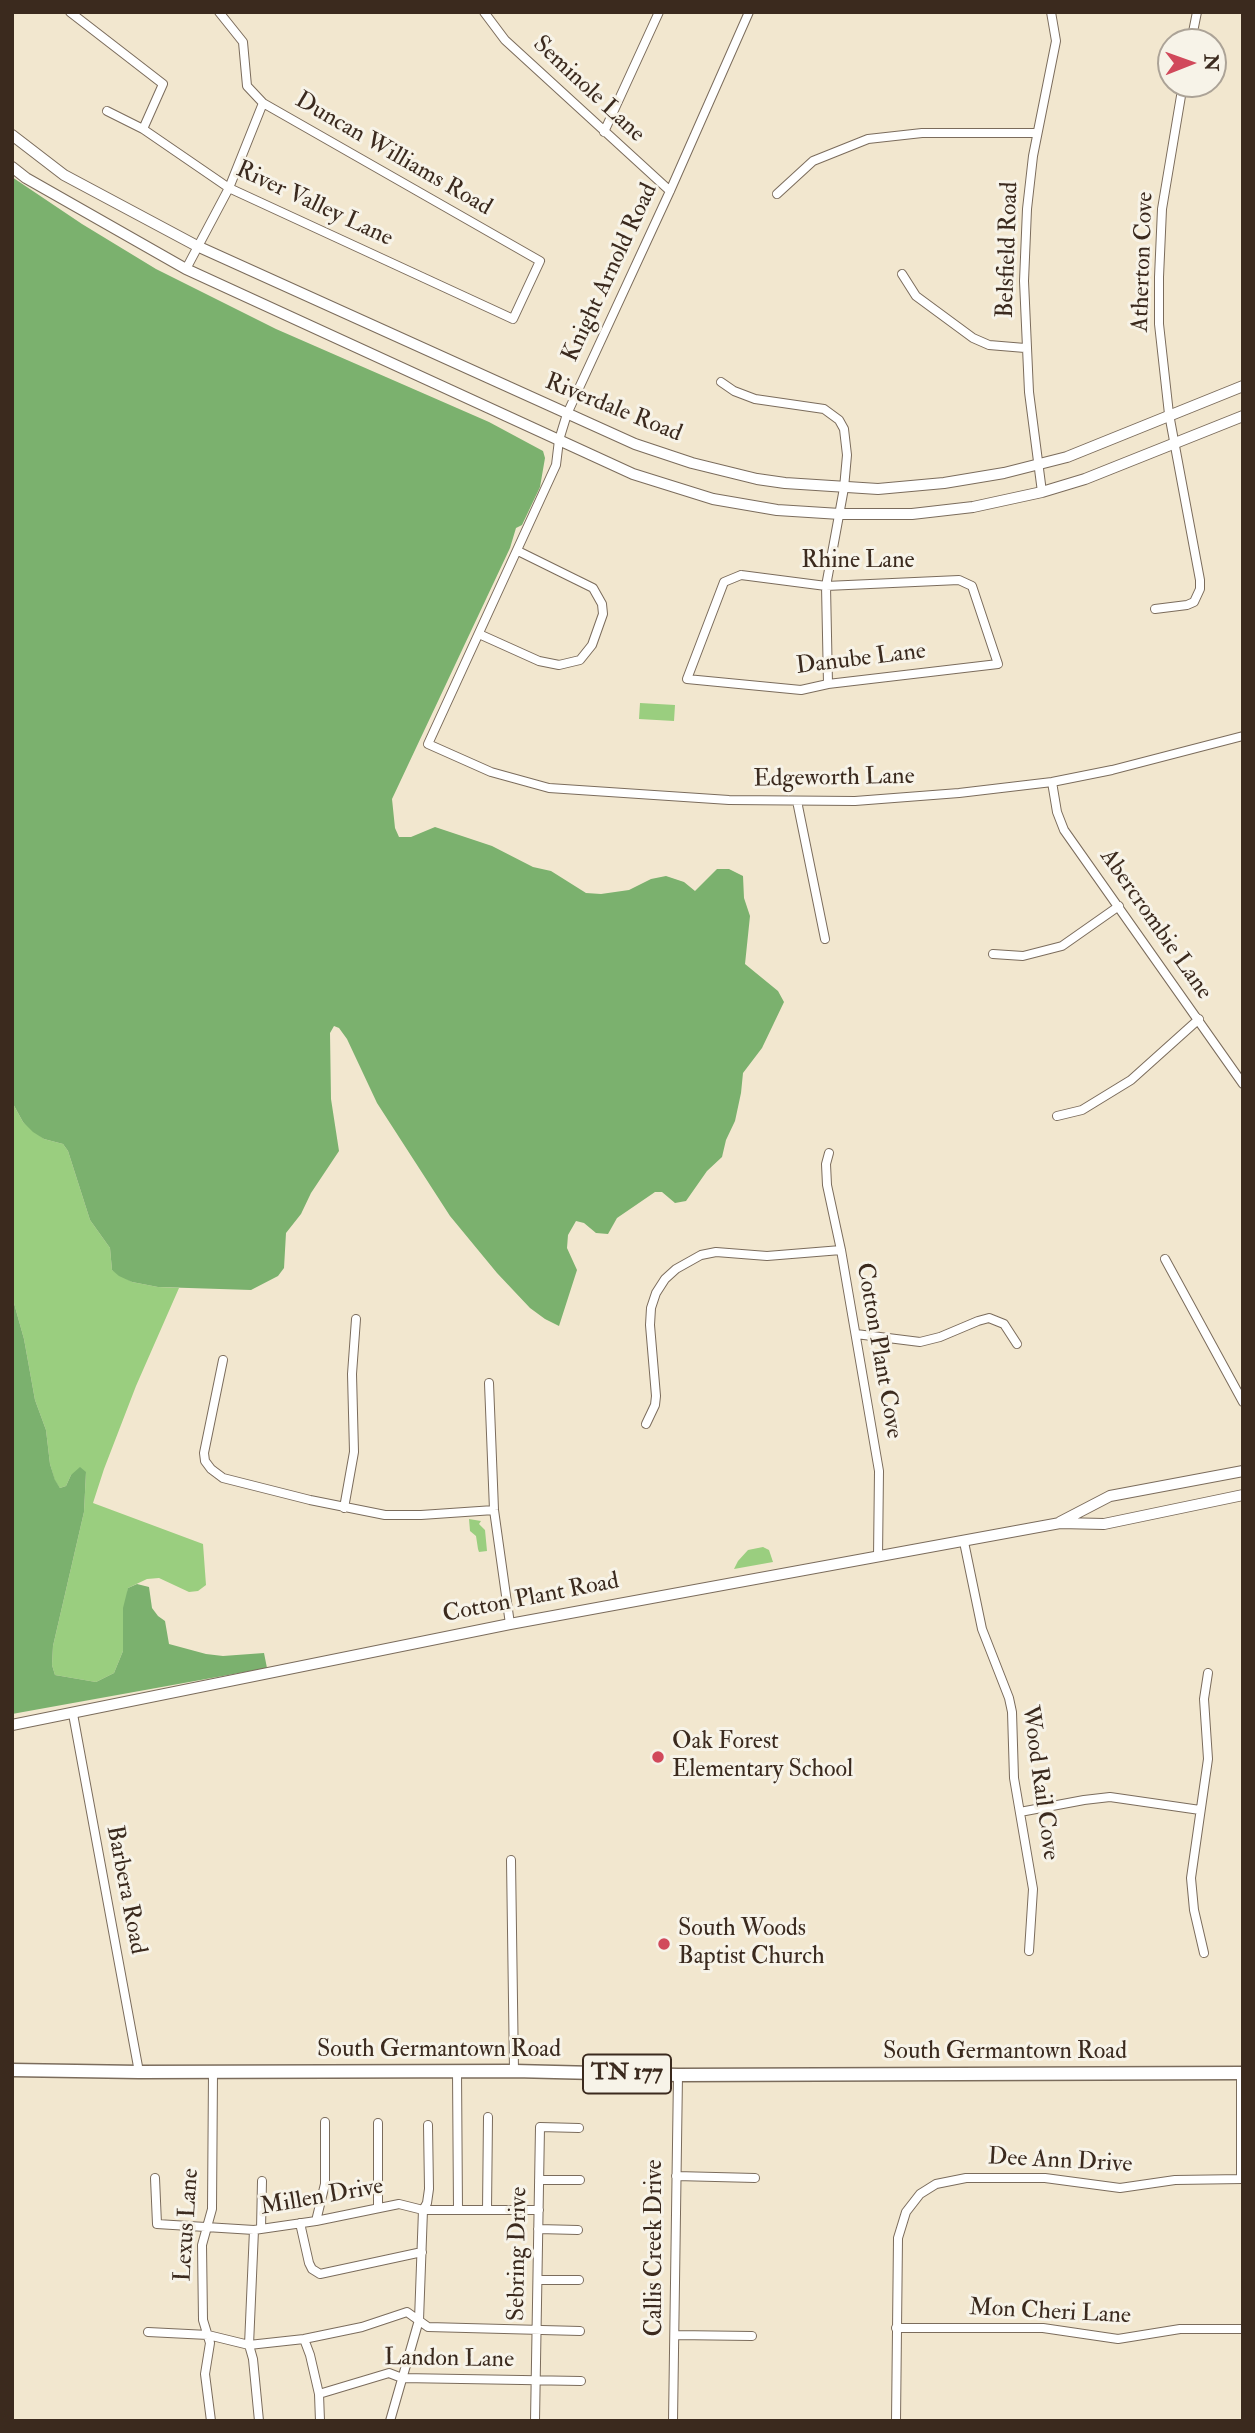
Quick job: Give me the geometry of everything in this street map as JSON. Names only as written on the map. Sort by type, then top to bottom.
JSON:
[{"type":"main road","name":"South Germantown Road","points":[[12,2070],[139,2073],[514,2071],[678,2075],[1242,2073]]},
{"type":"street","points":[[70,12],[163,84],[143,129]]},
{"type":"street","name":"Duncan Williams Road","points":[[219,12],[243,42],[247,86],[263,103],[540,261],[513,319]]},
{"type":"street","name":"Seminole Lane","points":[[484,12],[505,40],[670,191]]},
{"type":"street","points":[[604,132],[659,12]]},
{"type":"street","name":"Knight Arnold Road","points":[[428,744],[556,464],[566,414],[670,191],[749,12]]},
{"type":"street","name":"Belsfield Road","points":[[1042,492],[1026,348],[1025,239],[1037,133],[1054,54],[1055,29],[1051,12]]},
{"type":"street","name":"Atherton Cove","points":[[1155,608],[1187,605],[1194,602],[1200,589],[1197,560],[1169,414],[1159,324],[1159,251],[1164,189],[1180,98]]},
{"type":"street","points":[[187,269],[229,188],[263,103]]},
{"type":"street","name":"River Valley Lane","points":[[107,111],[143,129],[229,188],[513,319]]},
{"type":"street","points":[[777,194],[813,161],[868,139],[931,132],[1037,133]]},
{"type":"street","name":"Riverdale Road","points":[[12,135],[64,175],[197,246],[635,444],[719,471],[785,483],[878,489],[1004,473],[1089,448],[1243,386]]},
{"type":"street","name":"Riverdale Road","points":[[12,167],[26,178],[187,269],[633,474],[694,494],[777,510],[886,515],[939,512],[1042,492],[1085,479],[1243,416]]},
{"type":"street","points":[[902,274],[916,296],[973,338],[989,345],[1026,348]]},
{"type":"street","points":[[721,382],[743,396],[824,409],[839,420],[846,442],[844,488],[826,586],[828,684]]},
{"type":"street","points":[[478,634],[539,661],[559,665],[580,660],[592,645],[603,614],[602,604],[593,589],[517,551]]},
{"type":"street","name":"Rhine Lane","points":[[687,679],[724,582],[741,575],[826,586],[959,580],[972,586],[998,664]]},
{"type":"street","name":"Danube Lane","points":[[687,679],[801,690],[828,684],[998,664]]},
{"type":"street","name":"Edgeworth Lane","points":[[428,744],[491,772],[548,788],[718,799],[797,801],[906,798],[1052,782],[1112,770],[1243,736]]},
{"type":"street","name":"Abercrombie Lane","points":[[1052,782],[1060,823],[1243,1084]]},
{"type":"street","points":[[797,801],[825,939]]},
{"type":"street","points":[[993,954],[1023,956],[1062,946],[1119,906]]},
{"type":"street","points":[[1057,1116],[1082,1111],[1130,1080],[1199,1019]]},
{"type":"street","name":"Cotton Plant Cove","points":[[830,1153],[826,1164],[827,1185],[841,1250],[879,1471],[878,1557]]},
{"type":"street","points":[[646,1424],[656,1396],[651,1308],[656,1293],[676,1269],[701,1255],[716,1252],[767,1256],[841,1250]]},
{"type":"street","points":[[1165,1259],[1243,1402]]},
{"type":"street","points":[[856,1334],[920,1342],[989,1318],[1004,1324],[1017,1344]]},
{"type":"street","points":[[344,1507],[354,1452],[352,1374],[356,1319]]},
{"type":"street","points":[[223,1360],[205,1446],[205,1461],[211,1469],[231,1481],[385,1515],[494,1510]]},
{"type":"street","points":[[489,1383],[494,1510],[510,1624]]},
{"type":"street","name":"Cotton Plant Road","points":[[1060,1523],[1111,1496],[1243,1471]]},
{"type":"street","name":"Cotton Plant Road","points":[[12,1725],[510,1624],[1060,1523],[1104,1524],[1243,1495]]},
{"type":"street","name":"Wood Rail Cove","points":[[964,1542],[982,1629],[1012,1712],[1014,1778],[1033,1889],[1034,1911],[1029,1951]]},
{"type":"street","points":[[1204,1953],[1194,1910],[1191,1878],[1208,1759],[1203,1699],[1208,1673]]},
{"type":"street","name":"Barbera Road","points":[[73,1714],[139,2073]]},
{"type":"street","points":[[1020,1812],[1110,1797],[1200,1810]]},
{"type":"street","points":[[511,1860],[514,2071]]},
{"type":"street","points":[[457,2071],[458,2210]]},
{"type":"street","name":"Lexus Lane","points":[[211,2421],[205,2374],[210,2347],[203,2320],[202,2245],[212,2209],[213,2072]]},
{"type":"street","points":[[1242,2073],[1242,2179]]},
{"type":"street","name":"Callis Creek Drive","points":[[673,2421],[678,2075]]},
{"type":"street","points":[[487,2210],[488,2117]]},
{"type":"street","points":[[316,2221],[325,2184],[325,2122]]},
{"type":"street","points":[[377,2123],[378,2207]]},
{"type":"street","points":[[390,2421],[419,2320],[423,2210],[429,2189],[428,2125]]},
{"type":"street","name":"Sebring Drive","points":[[535,2421],[540,2127],[579,2128]]},
{"type":"street","points":[[676,2176],[755,2178]]},
{"type":"street","name":"Millen Drive","points":[[155,2178],[157,2224],[258,2229],[405,2204],[423,2210],[539,2210]]},
{"type":"street","name":"Dee Ann Drive","points":[[896,2328],[898,2238],[906,2212],[920,2194],[936,2184],[965,2178],[1054,2179],[1120,2188],[1175,2180],[1242,2179]]},
{"type":"street","points":[[259,2421],[253,2358],[249,2344],[262,2180]]},
{"type":"street","points":[[539,2180],[580,2180]]},
{"type":"street","points":[[300,2223],[312,2269],[320,2274],[422,2252]]},
{"type":"street","points":[[538,2229],[578,2230]]},
{"type":"street","points":[[538,2280],[579,2280]]},
{"type":"street","points":[[148,2332],[208,2335],[249,2344],[303,2340],[362,2328],[407,2312],[428,2327],[580,2331]]},
{"type":"street","points":[[896,2328],[896,2421]]},
{"type":"street","name":"Mon Cheri Lane","points":[[896,2328],[1043,2328],[1118,2339],[1180,2329],[1243,2329]]},
{"type":"street","points":[[675,2335],[752,2336]]},
{"type":"street","points":[[303,2340],[310,2355],[319,2394],[320,2421]]},
{"type":"street","name":"Landon Lane","points":[[319,2394],[389,2373],[402,2378],[581,2381]]},
{"type":"green space","points":[[12,177],[156,269],[276,329],[489,422],[543,451],[545,458],[540,487],[522,525],[516,528],[510,548],[392,799],[395,828],[399,837],[411,837],[435,827],[492,846],[533,867],[551,871],[586,893],[629,890],[651,879],[666,876],[684,882],[695,891],[717,869],[729,869],[743,876],[744,898],[750,916],[745,964],[778,991],[784,1002],[762,1048],[743,1073],[735,1121],[722,1157],[707,1171],[686,1201],[675,1203],[662,1192],[655,1192],[617,1218],[608,1234],[596,1233],[584,1223],[576,1221],[568,1235],[567,1248],[577,1270],[559,1326],[530,1308],[450,1216],[377,1103],[347,1039],[339,1028],[334,1026],[330,1033],[331,1099],[339,1151],[311,1193],[301,1214],[286,1233],[284,1268],[278,1276],[251,1290],[158,1287],[132,1282],[119,1276],[112,1270],[110,1248],[90,1220],[68,1151],[63,1144],[44,1139],[33,1132],[23,1122],[12,1102]]},
{"type":"green space","points":[[640,703],[675,705],[674,721],[639,719]]},
{"type":"green space","points":[[12,1102],[23,1122],[44,1139],[63,1144],[68,1151],[90,1220],[110,1248],[112,1270],[132,1282],[179,1288],[136,1386],[93,1503],[203,1544],[206,1585],[198,1591],[189,1592],[159,1578],[147,1579],[128,1588],[123,1651],[114,1673],[96,1682],[55,1675],[52,1665],[53,1646],[84,1512],[86,1472],[71,1475],[66,1486],[60,1488],[55,1481],[46,1430],[35,1400],[24,1339],[12,1296]]},
{"type":"green space","points":[[12,1296],[24,1339],[35,1400],[46,1430],[55,1480],[60,1488],[66,1486],[71,1475],[80,1467],[86,1472],[84,1512],[53,1646],[52,1665],[55,1675],[96,1682],[114,1673],[123,1651],[123,1608],[128,1588],[137,1584],[149,1587],[152,1608],[165,1621],[169,1644],[223,1656],[264,1653],[267,1668],[12,1714]]},
{"type":"green space","points":[[469,1519],[481,1521],[479,1524],[485,1530],[487,1551],[479,1552],[476,1536],[470,1531]]},
{"type":"green space","points":[[763,1547],[769,1550],[773,1562],[734,1569],[748,1550]]},
{"type":"place","name":"Oak Forest Elementary School","points":[[658,1757]]},
{"type":"place","name":"South Woods Baptist Church","points":[[664,1944]]}]
